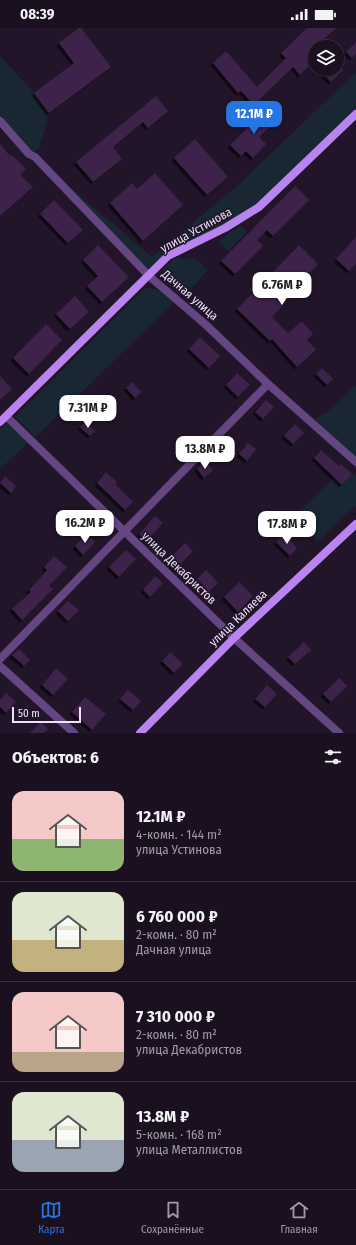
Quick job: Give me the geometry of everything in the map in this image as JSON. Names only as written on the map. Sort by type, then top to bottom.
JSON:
[{"type":"street","name":"улица Устинова","points":[[0,422],[150,276],[168,256],[226,228],[259,207],[356,114]]},
{"type":"street","name":"Дачная улица","points":[[0,121],[29,154],[35,157],[150,276],[205,324],[268,384],[356,462]]},
{"type":"street","points":[[0,659],[268,384]]},
{"type":"street","name":"улица Декабристов","points":[[6,416],[234,638],[339,733]]},
{"type":"street","name":"улица Каляева","points":[[140,733],[234,638],[356,524]]},
{"type":"street","points":[[0,666],[74,733]]},
{"type":"shaded area","points":[[0,56],[34,93],[49,113],[39,149],[29,154],[0,123]]},
{"type":"shaded area","points":[[356,72],[356,114],[259,207],[168,256],[150,273],[66,184],[152,257],[239,184]]},
{"type":"shaded area","points":[[241,225],[247,232],[228,251],[218,241]]},
{"type":"shaded area","points":[[175,258],[196,259],[208,270],[186,294],[162,271]]},
{"type":"shaded area","points":[[145,288],[154,289],[160,292],[173,303],[36,437],[15,417]]},
{"type":"shaded area","points":[[356,385],[356,462],[311,421],[326,413]]},
{"type":"shaded area","points":[[9,421],[29,442],[0,469],[0,429]]},
{"type":"shaded area","points":[[345,467],[356,477],[356,505],[318,541],[294,517]]},
{"type":"building","points":[[81,28],[111,67],[49,113],[34,93],[74,63],[59,43]]},
{"type":"building","points":[[307,28],[336,28],[323,40],[308,40],[308,67],[300,75],[293,67],[254,105],[241,91],[238,93],[213,63],[226,51],[257,87],[286,58],[281,53]]},
{"type":"building","points":[[356,42],[356,54],[352,58],[346,52]]},
{"type":"building","points":[[325,76],[337,76],[331,82]]},
{"type":"building","points":[[156,96],[168,111],[148,128],[143,122],[113,147],[122,159],[93,182],[76,162]]},
{"type":"building","points":[[267,109],[278,120],[259,137],[266,144],[253,158],[246,151],[241,156],[230,145]]},
{"type":"building","points":[[195,139],[228,177],[207,195],[174,158]]},
{"type":"building","points":[[0,144],[10,156],[12,155],[26,169],[20,175],[33,187],[0,216]]},
{"type":"building","points":[[155,173],[183,205],[143,241],[110,203],[132,183],[137,189]]},
{"type":"building","points":[[295,186],[309,200],[273,236],[267,230],[257,240],[263,246],[235,274],[221,261]]},
{"type":"building","points":[[54,200],[83,230],[68,243],[40,214]]},
{"type":"building","points":[[356,237],[356,264],[349,271],[336,259]]},
{"type":"building","points":[[98,245],[129,277],[102,302],[87,286],[98,276],[83,260]]},
{"type":"building","points":[[299,245],[318,264],[299,284],[301,286],[272,317],[288,333],[302,321],[313,334],[307,340],[316,350],[297,367],[272,339],[270,341],[237,309]]},
{"type":"building","points":[[75,296],[89,312],[70,329],[56,314]]},
{"type":"building","points":[[46,324],[62,340],[29,374],[13,358]]},
{"type":"building","points":[[200,337],[220,356],[209,368],[189,349]]},
{"type":"building","points":[[322,368],[333,379],[327,385],[316,374]]},
{"type":"building","points":[[237,373],[250,385],[238,397],[226,385]]},
{"type":"building","points":[[0,376],[12,389],[0,400]]},
{"type":"building","points":[[132,382],[141,392],[135,398],[126,388]]},
{"type":"building","points":[[266,400],[274,407],[263,419],[255,412]]},
{"type":"building","points":[[85,422],[95,431],[90,436],[80,427]]},
{"type":"building","points":[[295,424],[304,433],[293,444],[284,436]]},
{"type":"building","points":[[248,443],[256,449],[247,461],[239,454]]},
{"type":"building","points":[[321,450],[339,466],[341,464],[352,474],[342,485],[314,458]]},
{"type":"building","points":[[205,461],[213,470],[204,478],[197,469]]},
{"type":"building","points":[[106,472],[117,482],[115,484],[133,502],[125,510],[97,483]]},
{"type":"building","points":[[5,476],[16,486],[11,493],[0,483]]},
{"type":"building","points":[[79,511],[90,522],[78,533],[68,522]]},
{"type":"building","points":[[155,516],[163,523],[147,541],[139,534]]},
{"type":"building","points":[[86,534],[95,542],[83,555],[75,546]]},
{"type":"building","points":[[284,534],[297,548],[290,556],[276,542]]},
{"type":"building","points":[[185,543],[193,551],[176,569],[167,561]]},
{"type":"building","points":[[126,550],[136,559],[119,577],[109,567]]},
{"type":"building","points":[[54,556],[67,567],[49,586],[53,589],[22,620],[12,609],[31,592],[29,590],[47,570],[44,567]]},
{"type":"building","points":[[206,570],[218,583],[209,592],[197,579]]},
{"type":"building","points":[[155,576],[163,583],[150,597],[143,590]]},
{"type":"building","points":[[239,582],[253,596],[238,612],[224,597]]},
{"type":"building","points":[[68,601],[79,610],[68,621],[58,611]]},
{"type":"building","points":[[304,642],[311,650],[295,664],[288,657]]},
{"type":"building","points":[[19,649],[30,660],[24,666],[12,655]]},
{"type":"building","points":[[170,652],[183,664],[174,673],[162,661]]},
{"type":"building","points":[[56,668],[68,679],[53,695],[42,685]]},
{"type":"building","points":[[339,678],[347,686],[331,702],[323,694]]},
{"type":"building","points":[[267,685],[277,694],[265,707],[255,699]]},
{"type":"building","points":[[128,690],[141,701],[133,710],[120,699]]},
{"type":"building","points":[[6,693],[16,702],[6,713],[0,707],[0,700]]},
{"type":"building","points":[[85,697],[106,714],[92,730],[72,712]]},
{"type":"building","points":[[41,722],[48,729],[44,733],[30,733]]}]
